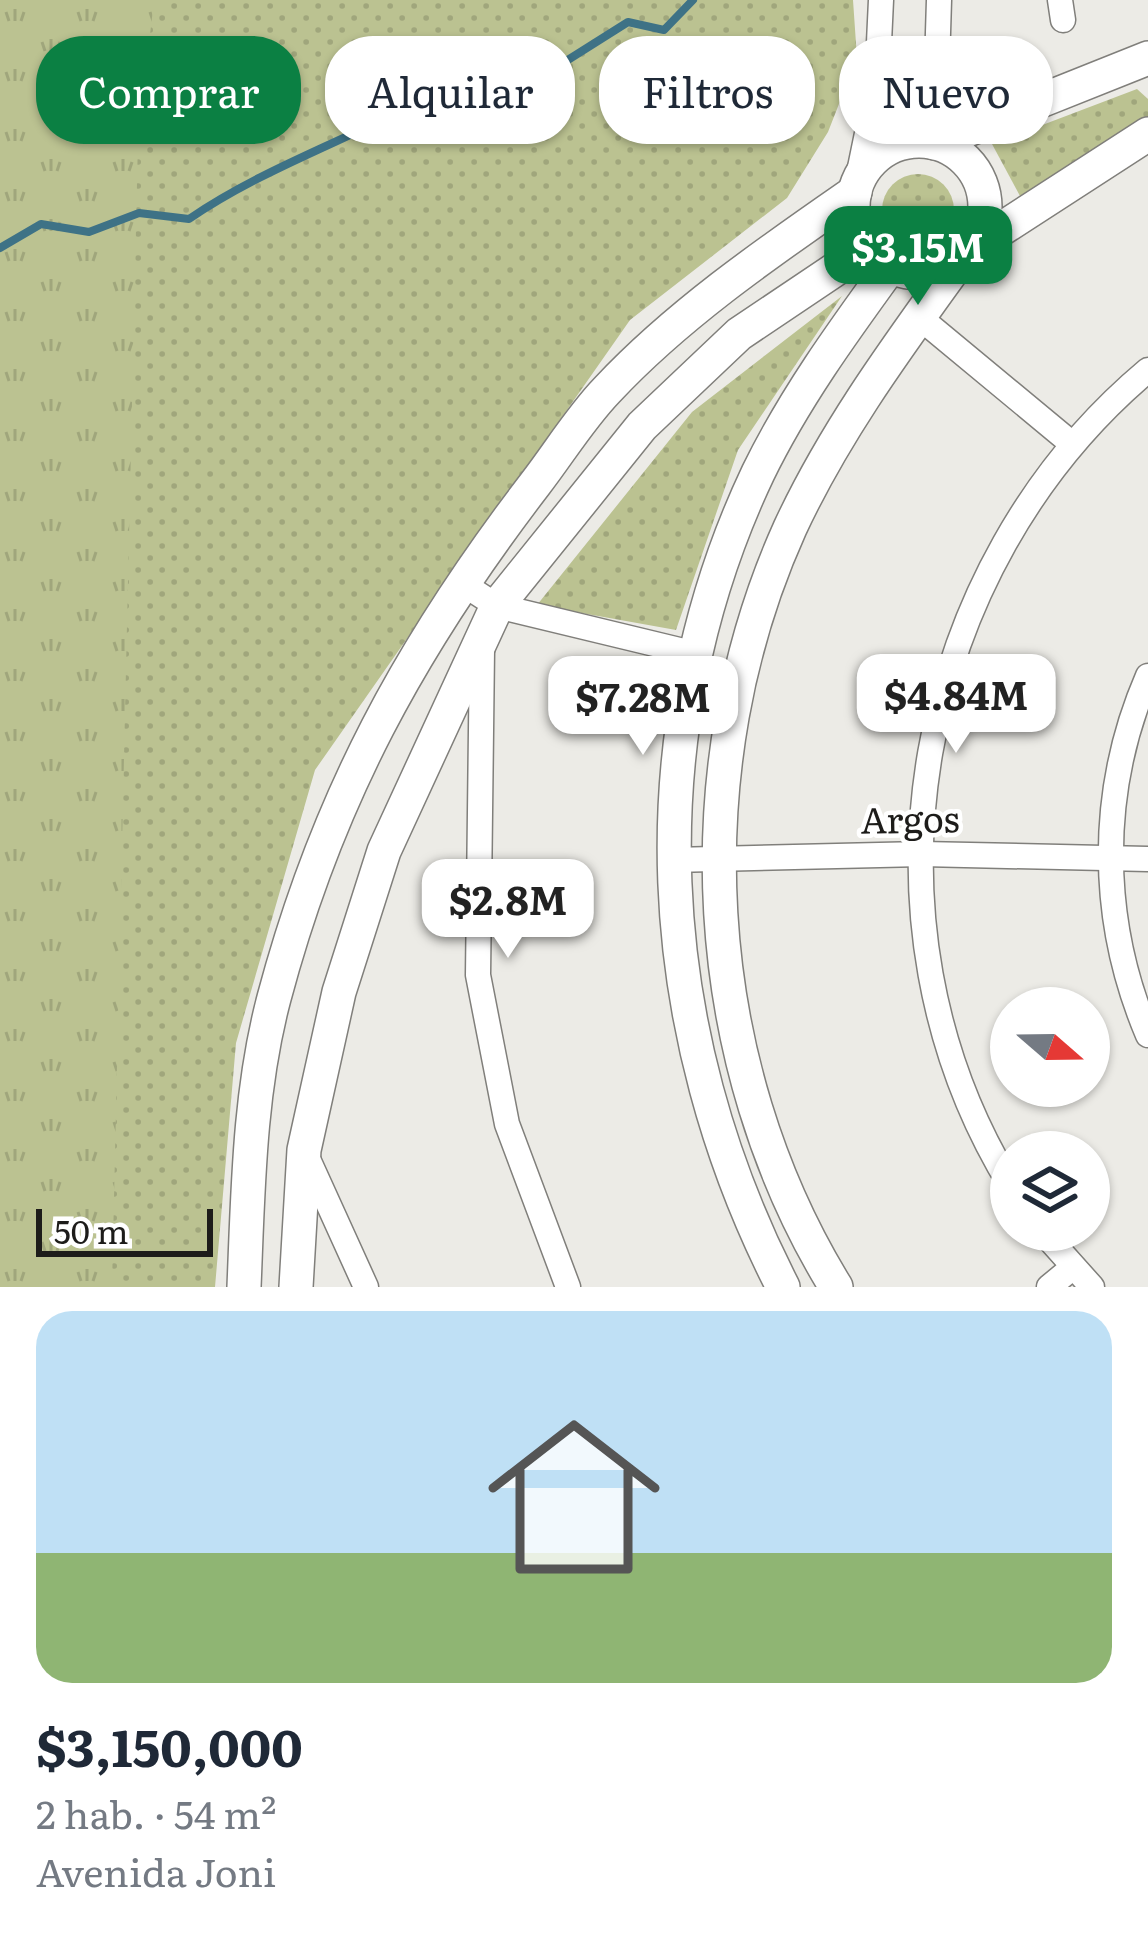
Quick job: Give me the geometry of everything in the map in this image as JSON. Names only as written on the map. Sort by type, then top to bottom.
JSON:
[{"type":"street","points":[[881,0],[877,86],[855,192],[855,221],[878,257],[933,272],[1148,134]]},
{"type":"street","points":[[938,36],[939,0]]},
{"type":"street","points":[[1053,94],[1148,58]]},
{"type":"street","points":[[244,1287],[249,1152],[273,1002],[317,861],[381,715],[460,582],[607,390],[779,244],[855,192],[879,155],[920,144]]},
{"type":"street","points":[[836,1287],[781,1178],[747,1075],[725,969],[719,860],[727,748],[768,584],[822,464],[983,223],[984,193],[971,166],[931,144]]},
{"type":"street","points":[[296,1287],[304,1150],[339,992],[384,851],[490,619],[642,426],[740,334],[878,257]]},
{"type":"street","points":[[783,1287],[735,1187],[700,1079],[679,968],[673,860],[680,743],[696,653],[717,578],[759,473],[878,257]]},
{"type":"street","points":[[919,316],[1071,443]]},
{"type":"street","points":[[990,1147],[949,1046],[928,951],[922,854],[926,756],[948,663],[1007,534],[1071,443],[1148,370]]},
{"type":"street","points":[[460,582],[490,619],[478,975],[507,1124],[568,1287]]},
{"type":"street","points":[[490,619],[696,653]]},
{"type":"street","points":[[1148,676],[1118,773],[1109,858],[1117,935],[1148,1035]]},
{"type":"street","name":"Argos","points":[[673,860],[922,854],[1148,859]]},
{"type":"street","points":[[304,1150],[366,1287]]},
{"type":"street","points":[[1058,1251],[1092,1287]]},
{"type":"street","points":[[1048,1287],[1072,1268]]},
{"type":"green space","points":[[0,0],[853,0],[855,36],[839,36],[839,104],[828,132],[787,198],[630,320],[315,770],[236,1043],[215,1287],[0,1287]]},
{"type":"green space","points":[[0,0],[154,0],[150,36],[36,36],[36,144],[138,144],[112,1287],[0,1287]]},
{"type":"green space","points":[[1137,89],[1148,99],[1148,120],[1020,196],[992,144],[1053,144],[1053,121]]},
{"type":"green space","points":[[918,174],[944,184],[954,210],[944,236],[918,246],[892,236],[882,210],[892,184]]},
{"type":"green space","points":[[842,296],[738,450],[676,630],[537,605],[692,412]]},
{"type":"waterway","points":[[0,248],[41,224],[89,232],[139,213],[189,219],[250,182],[444,88],[477,98],[545,56],[563,63],[628,22],[664,30],[693,0]]}]
